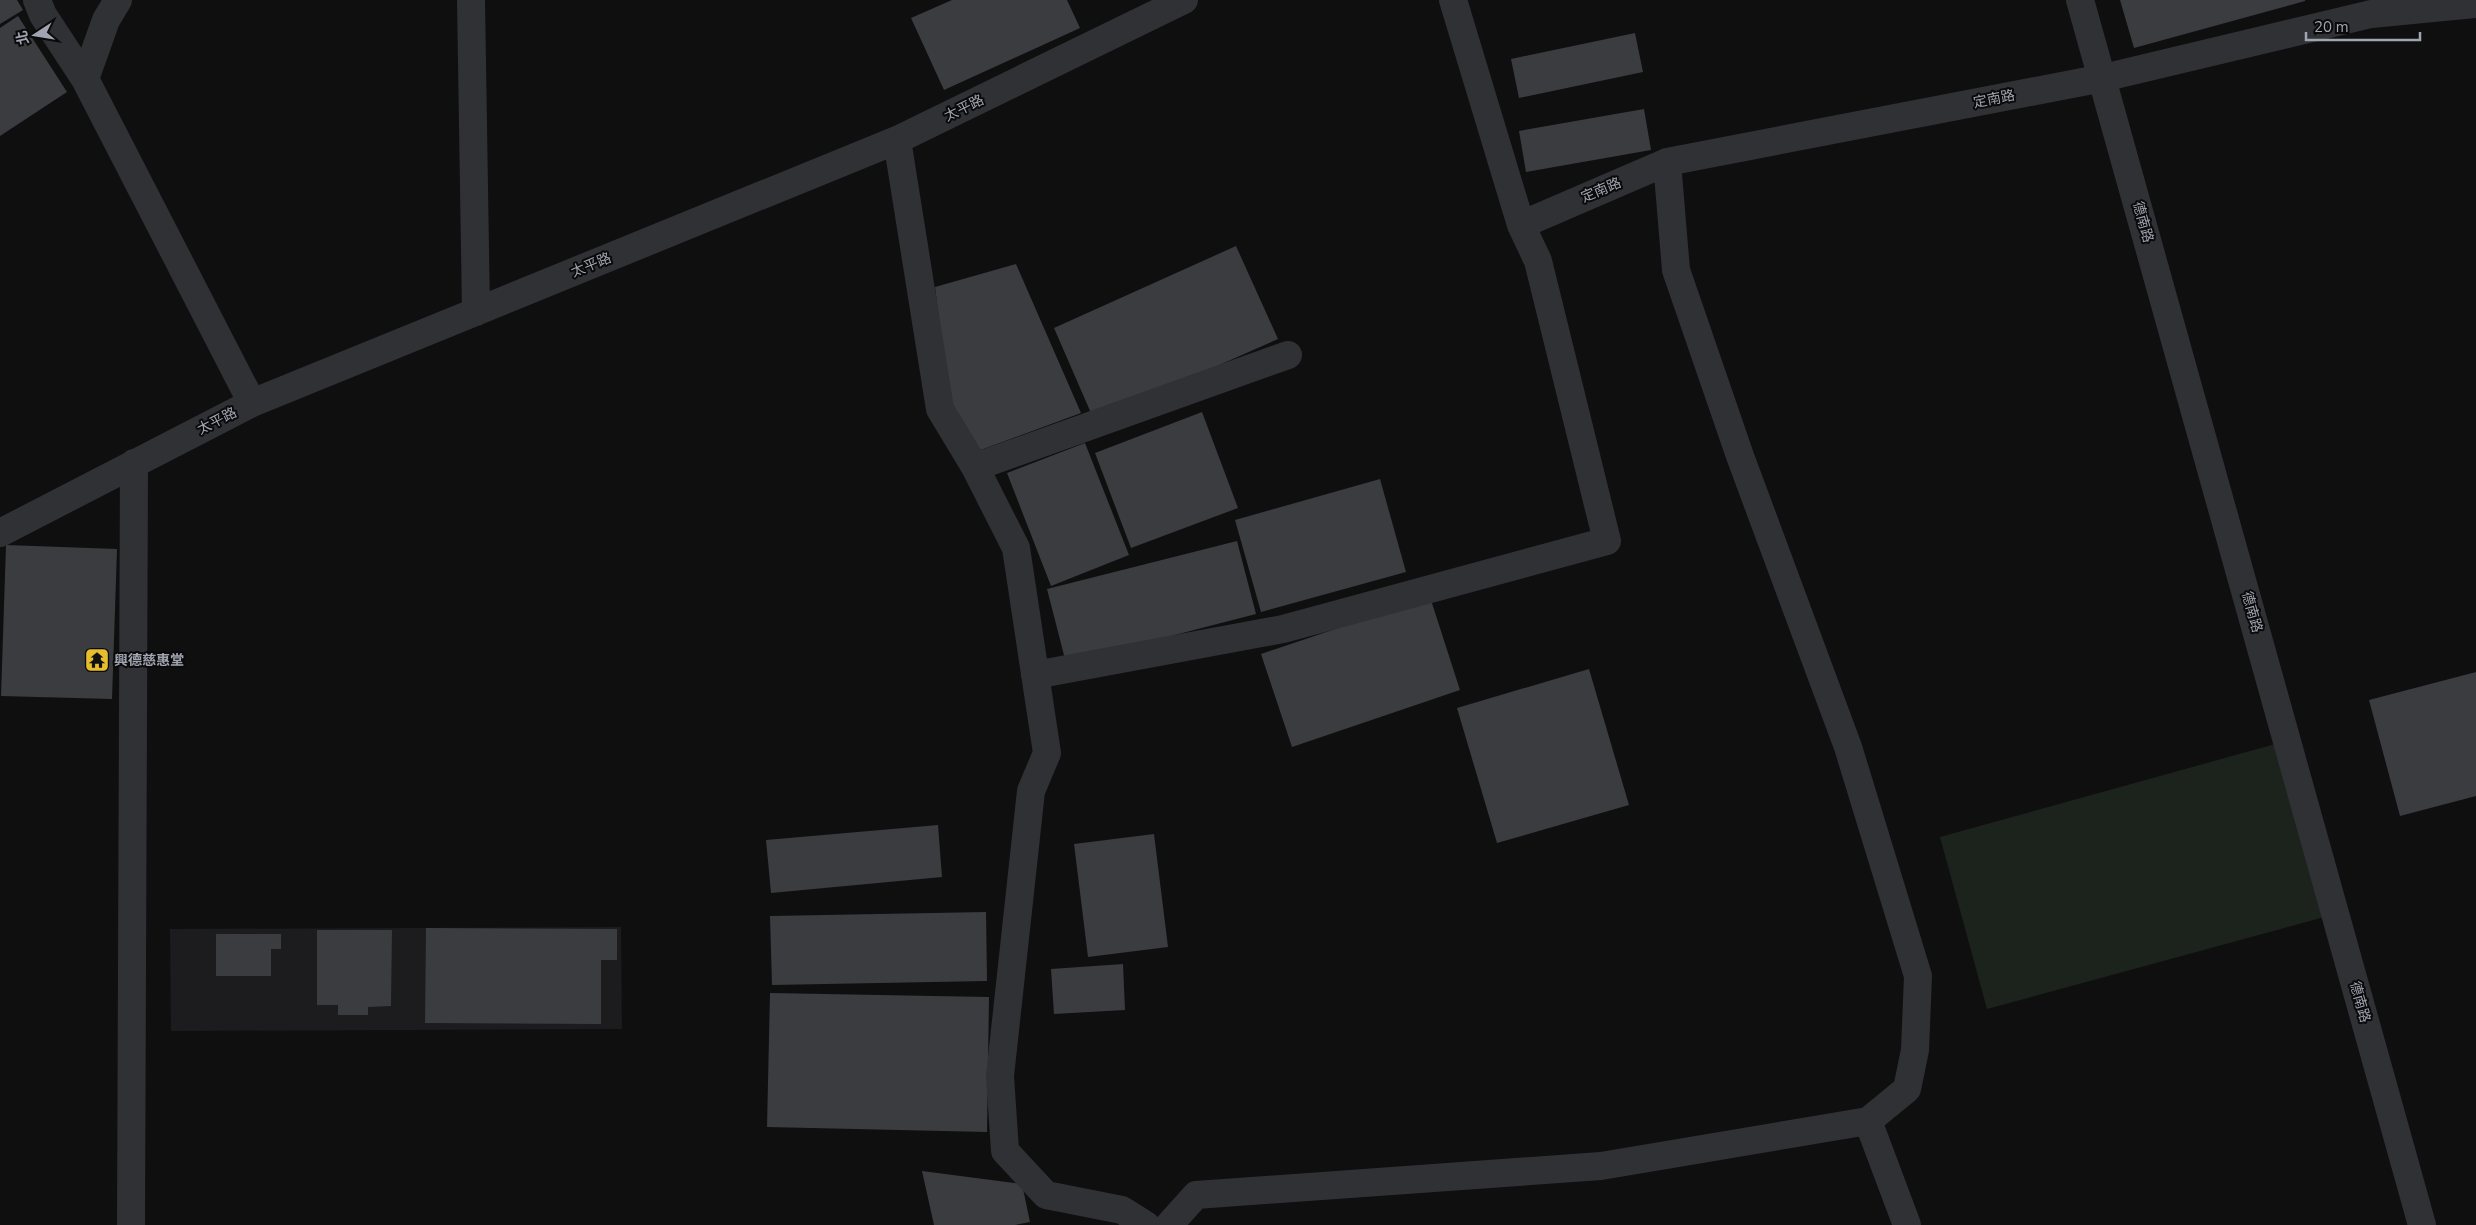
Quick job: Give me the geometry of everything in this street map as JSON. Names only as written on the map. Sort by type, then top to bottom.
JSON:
[{"type":"street","points":[[37,0],[43,15],[85,78],[252,403]]},
{"type":"street","points":[[85,78],[106,20],[118,0]]},
{"type":"street","points":[[471,0],[476,312]]},
{"type":"street","name":"太平路","points":[[0,533],[252,403],[897,140],[1184,0]]},
{"type":"street","points":[[1035,675],[1283,629],[1607,541],[1538,261],[1521,225],[1454,0]]},
{"type":"street","name":"德南路","points":[[2080,0],[2422,1225]]},
{"type":"street","name":"定南路","points":[[1521,225],[1667,162],[2103,78],[2370,14],[2476,4]]},
{"type":"street","points":[[897,140],[940,410],[975,468],[1016,548],[1047,752],[1031,791],[1000,1076],[1005,1151],[1046,1195],[1122,1210],[1146,1225]]},
{"type":"street","points":[[1169,1225],[1196,1195],[1601,1166],[1868,1121],[1907,1090],[1915,1050],[1918,976],[1848,747],[1740,456],[1676,270],[1667,162]]},
{"type":"street","points":[[975,468],[1288,355]]},
{"type":"street","points":[[131,1225],[134,463]]},
{"type":"street","points":[[1868,1121],[1907,1225]]},
{"type":"shaded area","points":[[2279,743],[2328,916],[1987,1009],[1940,837]]},
{"type":"shaded area","points":[[621,927],[622,1029],[171,1031],[170,929]]},
{"type":"building","points":[[0,0],[17,0],[23,10],[0,24]]},
{"type":"building","points":[[952,0],[1067,0],[1080,28],[944,90],[911,18]]},
{"type":"building","points":[[2120,0],[2305,0],[2305,1],[2134,48]]},
{"type":"building","points":[[18,16],[67,92],[0,136],[0,28]]},
{"type":"building","points":[[1635,33],[1643,72],[1519,98],[1511,59]]},
{"type":"building","points":[[1644,109],[1651,150],[1526,172],[1519,131]]},
{"type":"building","points":[[1236,246],[1278,339],[1094,420],[1054,328]]},
{"type":"building","points":[[1016,264],[1081,413],[978,451],[950,409],[935,287]]},
{"type":"building","points":[[1202,412],[1238,508],[1131,548],[1095,453]]},
{"type":"building","points":[[1085,443],[1129,555],[1051,586],[1007,473]]},
{"type":"building","points":[[1380,479],[1406,572],[1261,612],[1235,520]]},
{"type":"building","points":[[1237,541],[1256,614],[1066,663],[1047,589]]},
{"type":"building","points":[[6,545],[117,549],[112,699],[1,696]]},
{"type":"building","points":[[1430,597],[1460,690],[1292,747],[1261,654]]},
{"type":"building","points":[[1589,669],[1629,805],[1497,843],[1457,708]]},
{"type":"building","points":[[2476,672],[2476,796],[2400,816],[2369,700]]},
{"type":"building","points":[[938,825],[942,877],[771,893],[766,840]]},
{"type":"building","points":[[1154,834],[1168,947],[1088,957],[1074,844]]},
{"type":"building","points":[[986,912],[987,981],[772,985],[770,916]]},
{"type":"building","points":[[426,928],[617,929],[617,960],[601,960],[601,1024],[425,1023]]},
{"type":"building","points":[[317,930],[392,930],[391,1006],[368,1007],[368,1015],[338,1015],[338,1005],[317,1005]]},
{"type":"building","points":[[216,934],[281,934],[281,949],[271,949],[271,976],[216,976]]},
{"type":"building","points":[[1123,964],[1125,1010],[1054,1014],[1051,969]]},
{"type":"building","points":[[770,993],[989,997],[987,1132],[767,1127]]},
{"type":"building","points":[[922,1171],[1022,1184],[1030,1222],[1015,1225],[934,1225]]},
{"type":"place","name":"興德慈惠堂","points":[[97,660]]}]
